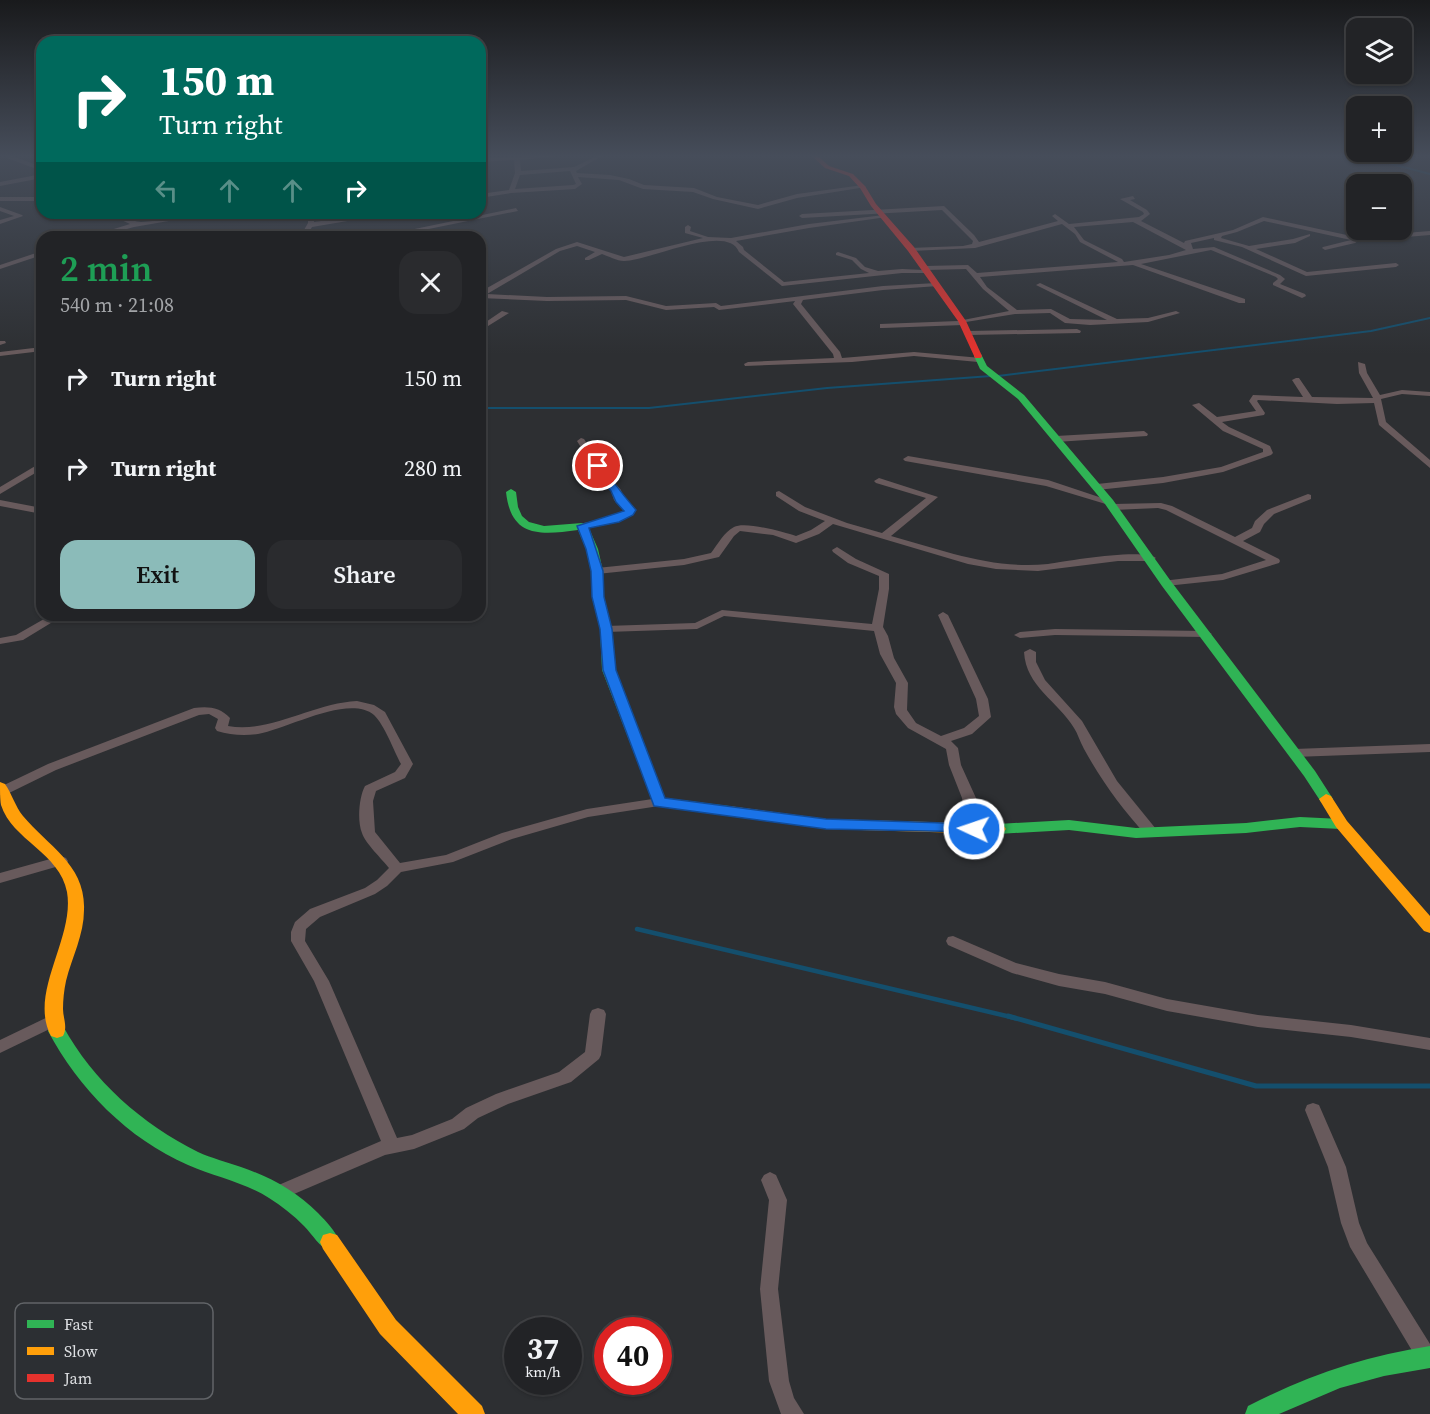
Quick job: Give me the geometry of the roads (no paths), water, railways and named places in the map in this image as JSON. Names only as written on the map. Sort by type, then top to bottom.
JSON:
[{"type":"street","points":[[112,231],[154,222]]},
{"type":"street","points":[[306,231],[310,222]]},
{"type":"street","points":[[310,225],[331,222]]},
{"type":"street","points":[[409,231],[455,222]]},
{"type":"street","points":[[688,227],[687,232],[692,235],[731,240],[833,222]]},
{"type":"street","points":[[888,222],[911,249],[964,326],[978,360],[988,372],[1021,397],[1097,487],[1151,558],[1166,583],[1310,774],[1341,824],[1430,927]]},
{"type":"street","points":[[959,222],[976,241],[975,246]]},
{"type":"street","points":[[1063,222],[1077,233],[1082,241],[1122,263]]},
{"type":"street","points":[[911,249],[975,246],[1066,224],[1101,222]]},
{"type":"street","points":[[1139,222],[1188,250]]},
{"type":"street","points":[[1188,250],[1187,242],[1222,235],[1255,222]]},
{"type":"street","points":[[1277,222],[1346,237]]},
{"type":"street","points":[[1412,234],[1430,232]]},
{"type":"street","points":[[1222,235],[1216,239],[1247,248],[1306,274],[1396,265]]},
{"type":"street","points":[[1247,248],[1296,241],[1308,235]]},
{"type":"street","points":[[486,292],[558,250],[577,244],[624,259],[712,238]]},
{"type":"street","points":[[731,240],[741,248],[750,261],[782,284],[906,270],[968,267],[985,288],[1015,312]]},
{"type":"street","points":[[1325,248],[1355,240]]},
{"type":"street","points":[[975,274],[1132,262],[1230,244]]},
{"type":"street","points":[[1212,248],[1278,276],[1282,279],[1275,284],[1302,296]]},
{"type":"street","points":[[587,259],[601,252]]},
{"type":"street","points":[[838,254],[854,259],[863,268],[877,274]]},
{"type":"street","points":[[0,260],[4,266],[36,255]]},
{"type":"street","points":[[1132,262],[1242,301]]},
{"type":"street","points":[[486,295],[626,298],[666,308],[716,304],[719,308],[882,288],[936,285]]},
{"type":"street","points":[[1040,285],[1116,321]]},
{"type":"street","points":[[800,298],[796,304],[837,354],[838,360]]},
{"type":"street","points":[[964,326],[1015,312],[1051,311],[1076,323],[1148,320],[1176,313]]},
{"type":"street","points":[[486,324],[505,313]]},
{"type":"street","points":[[883,326],[964,326],[1077,331]]},
{"type":"street","points":[[0,354],[36,351]]},
{"type":"street","points":[[748,364],[914,354],[978,360]]},
{"type":"street","points":[[1361,364],[1363,373],[1377,399],[1382,423],[1430,465]]},
{"type":"street","points":[[1296,380],[1308,398]]},
{"type":"street","points":[[1215,420],[1261,413],[1253,401],[1256,397],[1337,401],[1377,399],[1402,392],[1430,393]]},
{"type":"street","points":[[1097,487],[1163,480],[1223,469],[1268,453],[1268,448],[1226,429],[1196,405]]},
{"type":"street","points":[[1056,439],[1144,434]]},
{"type":"street","points":[[511,492],[510,509],[513,516],[534,530],[582,526],[615,519],[630,513],[581,441]]},
{"type":"street","points":[[908,459],[1048,483],[1111,505],[1158,505],[1169,508],[1275,561],[1215,578],[1166,583]]},
{"type":"street","points":[[0,491],[36,469]]},
{"type":"street","points":[[879,481],[933,497],[886,535],[887,538]]},
{"type":"street","points":[[779,494],[802,509],[831,521],[972,562],[1016,568],[1038,568],[1118,558],[1151,558]]},
{"type":"street","points":[[1235,541],[1256,530],[1257,523],[1271,511],[1308,497]]},
{"type":"street","points":[[0,503],[36,510]]},
{"type":"street","points":[[597,571],[684,562],[715,555],[730,534],[738,528],[775,532],[796,540],[815,532],[831,521]]},
{"type":"street","points":[[582,526],[592,549],[597,571],[598,597],[606,629],[609,670],[659,802]]},
{"type":"street","points":[[837,550],[852,561],[884,574],[884,589],[877,628]]},
{"type":"street","points":[[606,629],[697,626],[722,613],[877,628],[881,631],[886,656],[903,685],[900,706],[902,714],[914,728],[941,740],[952,748],[955,765],[969,798],[974,829]]},
{"type":"street","points":[[941,740],[968,731],[985,717],[982,699],[944,615]]},
{"type":"street","points":[[0,641],[20,638],[49,621]]},
{"type":"street","points":[[1020,635],[1055,632],[1206,634]]},
{"type":"street","points":[[1030,652],[1029,660],[1038,677],[1078,725],[1092,752],[1132,812],[1151,832]]},
{"type":"street","points":[[397,868],[368,833],[366,801],[370,789],[400,775],[407,764],[381,715],[377,710],[364,705],[339,705],[267,729],[237,731],[221,728],[224,718],[217,712],[207,709],[52,767],[1,789],[13,814],[61,861],[69,873],[75,895],[75,923],[55,977],[54,1020],[57,1033],[75,1062],[100,1089],[149,1132],[192,1157],[280,1192],[306,1214],[389,1328],[474,1414]]},
{"type":"street","points":[[1294,753],[1430,748]]},
{"type":"street","points":[[392,1147],[321,981],[297,937],[300,926],[309,916],[370,891],[397,868],[456,857],[507,836],[587,813],[659,802],[826,824],[974,829],[1069,825],[1136,833],[1246,828],[1300,822],[1341,824]]},
{"type":"street","points":[[0,879],[61,861]]},
{"type":"street","points":[[953,941],[1012,967],[1167,1005],[1258,1021],[1351,1030],[1430,1044]]},
{"type":"street","points":[[280,1192],[382,1148],[414,1142],[458,1124],[472,1113],[502,1099],[565,1077],[592,1055],[598,1014]]},
{"type":"street","points":[[0,1047],[54,1020]]},
{"type":"street","points":[[1256,1414],[1281,1400],[1345,1373],[1429,1357],[1359,1247],[1350,1223],[1337,1167],[1313,1110]]},
{"type":"street","points":[[770,1180],[778,1200],[769,1289],[779,1381],[786,1404],[794,1414]]},
{"type":"waterway","points":[[998,376],[1371,331],[1430,318]]},
{"type":"waterway","points":[[486,408],[649,408],[827,388],[991,376]]},
{"type":"waterway","points":[[637,929],[1015,1018]]},
{"type":"waterway","points":[[1008,1016],[1256,1086],[1430,1086]]}]
